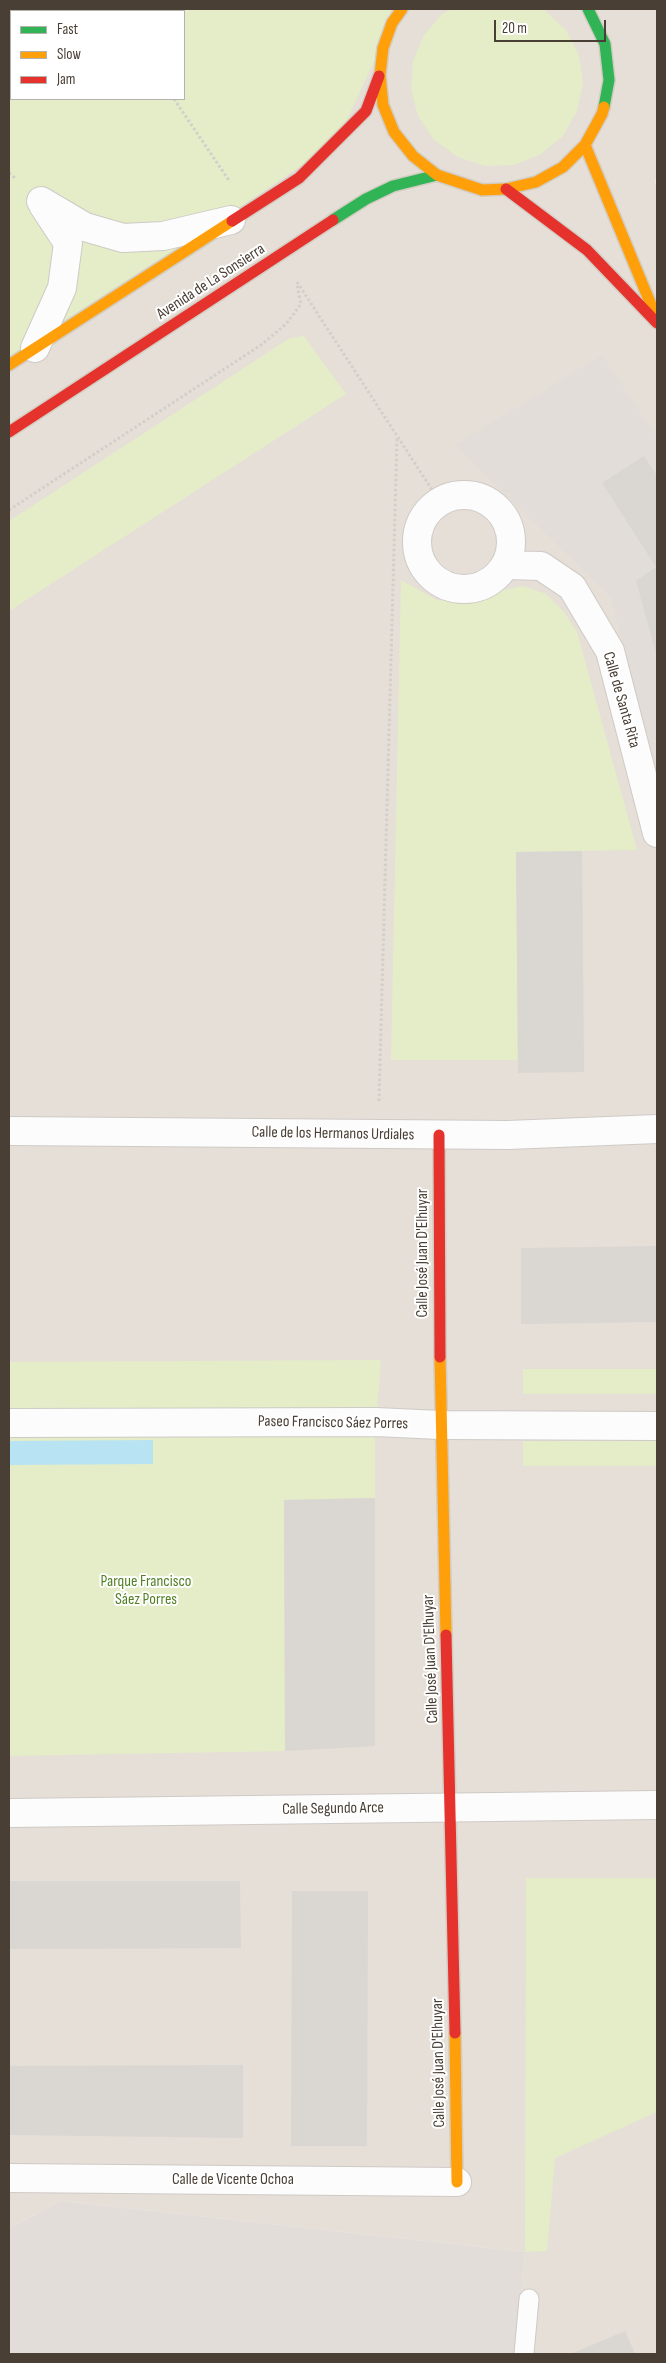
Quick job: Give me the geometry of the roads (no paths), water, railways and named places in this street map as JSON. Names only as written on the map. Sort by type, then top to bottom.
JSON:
[{"type":"main road","points":[[390,9],[392,23]]},
{"type":"main road","points":[[402,9],[392,23],[383,48],[380,74],[383,104],[394,132],[413,156],[437,175],[459,184],[482,190],[506,189],[536,182],[563,167],[585,145],[602,114],[609,80],[605,44],[588,9]]},
{"type":"main road","points":[[9,365],[299,178],[366,111],[380,74]]},
{"type":"main road","points":[[585,145],[657,322]]},
{"type":"main road","name":"Avenida de La Sonsierra","points":[[9,432],[366,199],[393,186],[437,175]]},
{"type":"main road","points":[[506,189],[587,250],[657,322]]},
{"type":"main road","name":"Calle José Juan D'Elhuyar","points":[[439,1135],[440,1425],[451,1807],[457,2182]]},
{"type":"street","points":[[35,348],[62,288],[68,244],[41,201],[85,227],[123,238],[162,236],[242,214]]},
{"type":"street","points":[[470,495],[484,500],[497,508],[506,521],[511,536],[510,551],[505,565],[495,577],[482,585],[467,589],[444,584],[426,570],[419,556],[417,541],[420,525],[428,512],[440,502],[454,496],[470,495]]},
{"type":"street","name":"Calle de Santa Rita","points":[[505,565],[541,566],[572,587],[610,651],[657,833]]},
{"type":"street","name":"Calle de los Hermanos Urdiales","points":[[9,1131],[508,1135],[657,1129]]},
{"type":"street","name":"Paseo Francisco Sáez Porres","points":[[9,1423],[376,1422],[440,1425],[657,1426]]},
{"type":"street","name":"Calle Segundo Arce","points":[[9,1813],[657,1805]]},
{"type":"street","name":"Calle de Vicente Ochoa","points":[[9,2178],[457,2182]]},
{"type":"lane","points":[[524,2354],[529,2299]]},
{"type":"water","points":[[153,1440],[153,1464],[9,1465],[9,1441]]},
{"type":"park label","name":"Parque Francisco Sáez Porres","points":[[146,1591]]}]
